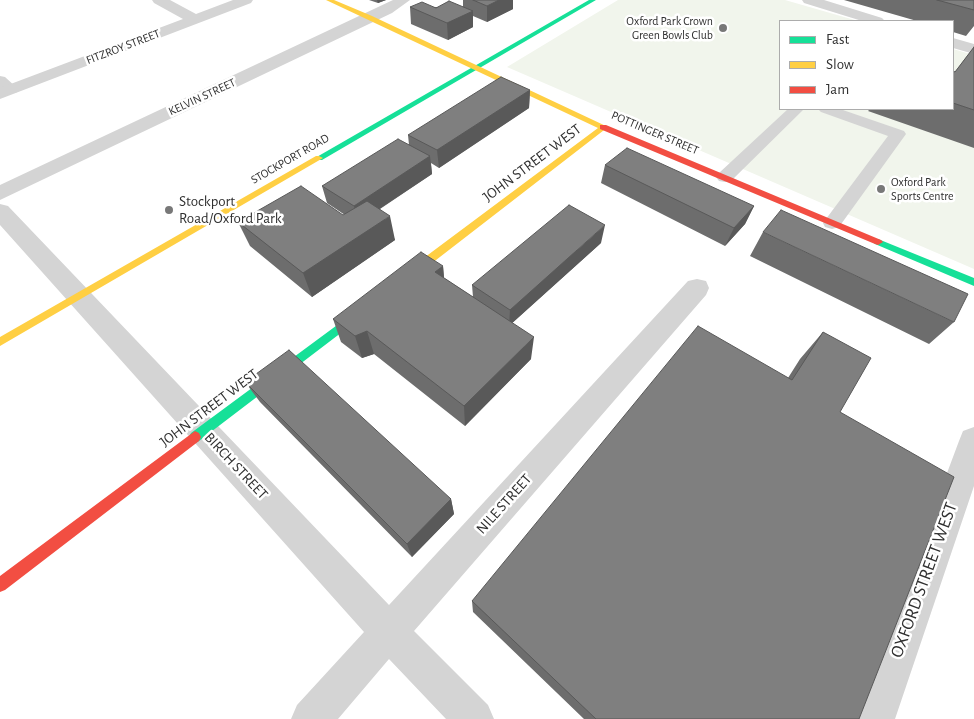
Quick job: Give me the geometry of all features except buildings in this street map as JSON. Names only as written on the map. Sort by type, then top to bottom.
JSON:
[{"type":"main road","name":"POTTINGER STREET","points":[[329,0],[370,17],[604,127],[974,282]]},
{"type":"main road","name":"STOCKPORT ROAD","points":[[0,342],[593,0]]},
{"type":"main road","name":"JOHN STREET WEST","points":[[392,288],[604,127]]},
{"type":"main road","name":"JOHN STREET WEST","points":[[0,586],[376,300]]},
{"type":"street","points":[[159,0],[195,20]]},
{"type":"street","name":"FITZROY STREET","points":[[4,88],[246,0]]},
{"type":"street","name":"KELVIN STREET","points":[[0,193],[387,10],[403,0]]},
{"type":"street","points":[[809,0],[874,20]]},
{"type":"street","points":[[954,43],[974,49]]},
{"type":"street","name":"BIRCH STREET","points":[[0,211],[389,632],[474,719]]},
{"type":"street","name":"NILE STREET","points":[[311,719],[696,288]]},
{"type":"street","name":"OXFORD STREET WEST","points":[[875,719],[974,441]]},
{"type":"lane","points":[[725,177],[795,110]]},
{"type":"lane","points":[[829,110],[898,134],[832,222]]},
{"type":"shaded area","name":"Oxford Park Sports Centre","points":[[618,0],[785,0],[855,20],[779,20],[779,110],[954,110],[954,49],[974,55],[974,269],[507,67]]},
{"type":"traffic: fast","points":[[319,158],[593,0]]},
{"type":"traffic: fast","points":[[878,242],[974,282]]},
{"type":"traffic: fast","points":[[195,437],[367,307]]},
{"type":"traffic: slow","points":[[329,0],[370,17],[603,127]]},
{"type":"traffic: slow","points":[[401,281],[604,127]]},
{"type":"traffic: slow","points":[[0,342],[319,158]]},
{"type":"traffic: jam","points":[[603,127],[878,242]]},
{"type":"traffic: jam","points":[[0,585],[195,437]]},
{"type":"place","name":"Oxford Park Crown Green Bowls Club","points":[[723,28]]},
{"type":"place","name":"Oxford Park Sports Centre","points":[[881,189]]},
{"type":"place","name":"Stockport Road/Oxford Park","points":[[169,210]]}]
